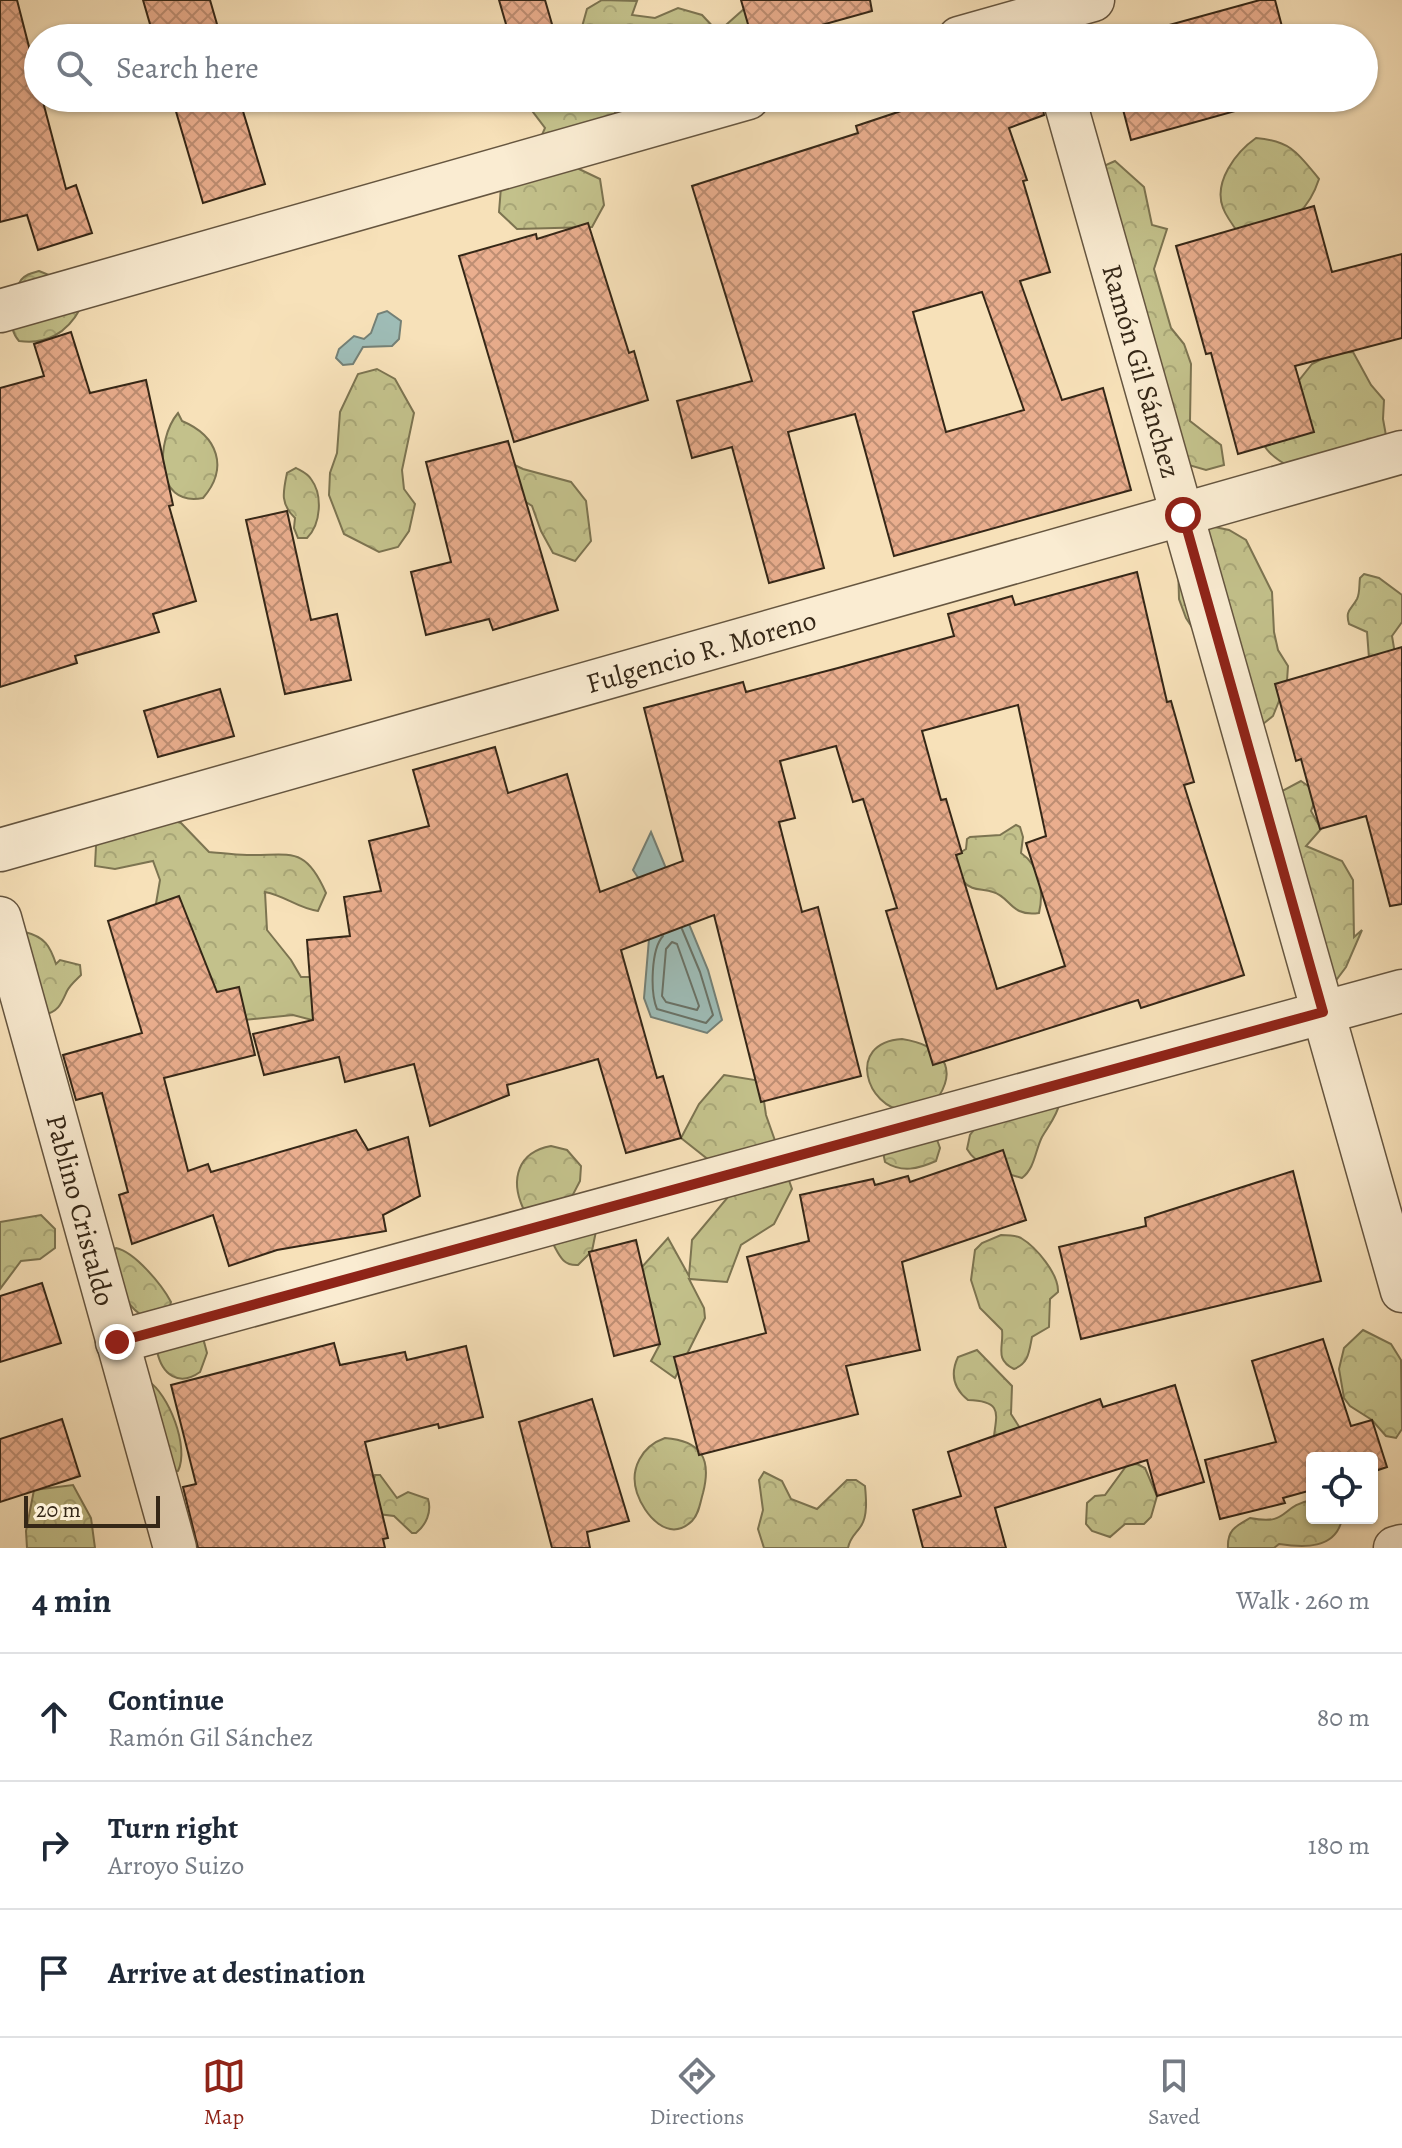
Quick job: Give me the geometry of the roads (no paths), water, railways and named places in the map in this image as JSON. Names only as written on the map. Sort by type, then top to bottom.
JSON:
[{"type":"street","points":[[1016,24],[1093,0]]},
{"type":"street","points":[[0,311],[699,112]]},
{"type":"street","name":"Ramón Gil Sánchez","points":[[1068,112],[1402,1291]]},
{"type":"street","name":"Fulgencio R. Moreno","points":[[0,850],[1402,452]]},
{"type":"street","name":"Pablino Cristaldo","points":[[0,918],[175,1548]]},
{"type":"street","points":[[117,1342],[1402,991]]},
{"type":"street","points":[[1395,1548],[1402,1546]]},
{"type":"water","points":[[387,311],[401,321],[399,339],[392,346],[363,347],[353,364],[343,365],[336,358],[339,349],[354,336],[364,339],[371,333],[378,314]]},
{"type":"water","points":[[651,832],[708,970],[722,1020],[707,1033],[651,1017],[644,998],[649,939],[667,921],[633,870]]}]
